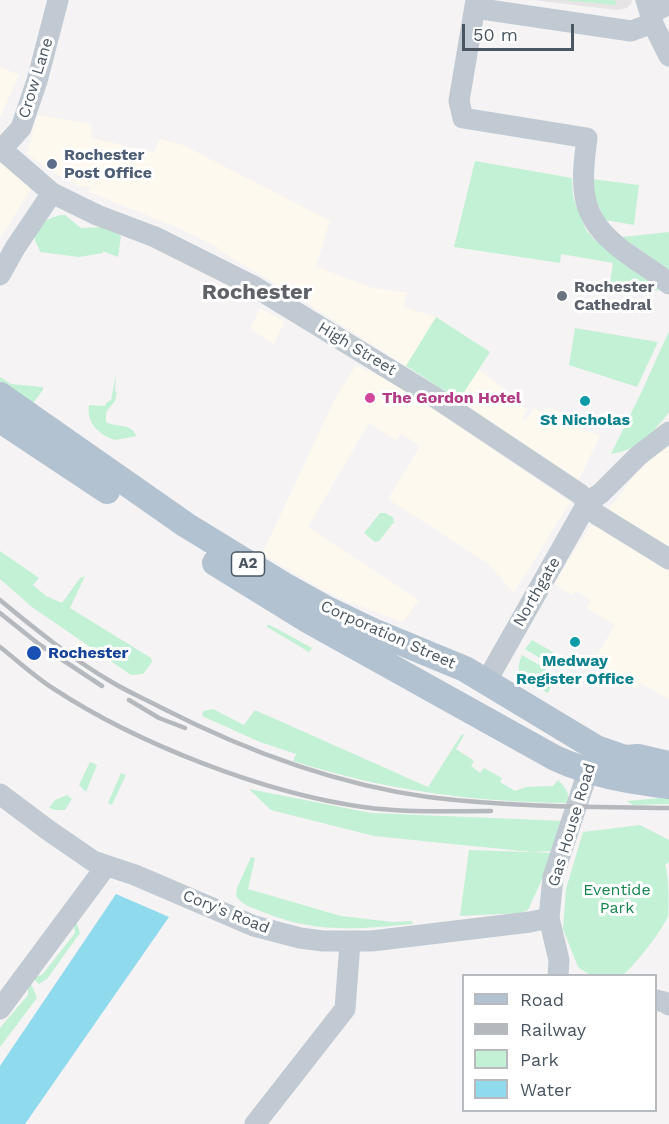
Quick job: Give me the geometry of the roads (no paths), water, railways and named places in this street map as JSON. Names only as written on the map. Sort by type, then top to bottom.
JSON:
[{"type":"main road","name":"Corporation Street","points":[[0,395],[152,503],[284,585],[351,622],[452,663],[596,748],[625,758],[638,757],[669,764]]},
{"type":"main road","name":"Corporation Street","points":[[0,420],[267,597],[555,758],[587,772],[623,780],[669,786]]},
{"type":"main road","points":[[486,682],[486,720]]},
{"type":"main road","name":"A2","points":[[554,723],[574,719],[630,747],[638,757]]},
{"type":"street","name":"Crow Lane","points":[[1,148],[21,128],[37,81],[58,0]]},
{"type":"street","points":[[669,56],[655,10],[631,31],[475,4],[459,101],[463,118],[587,138],[582,189],[595,223],[611,242],[669,284]]},
{"type":"street","name":"High Street","points":[[1,148],[52,193],[93,213],[155,237],[255,287],[432,396],[580,494],[596,514],[669,559]]},
{"type":"street","points":[[0,275],[52,193]]},
{"type":"street","points":[[588,502],[601,493],[637,457],[669,432]]},
{"type":"street","name":"Northgate","points":[[486,682],[588,502]]},
{"type":"street","name":"Gas House Road","points":[[560,974],[549,918],[553,878],[596,748]]},
{"type":"street","name":"Cory's Road","points":[[0,795],[81,854],[102,865],[130,873],[254,926],[300,938],[350,942],[549,918]]},
{"type":"street","points":[[0,1009],[101,873],[102,865]]},
{"type":"street","points":[[255,1124],[345,1009],[350,942]]},
{"type":"water","points":[[116,894],[169,917],[25,1124],[0,1124],[0,1066]]},
{"type":"railway","points":[[0,600],[67,653],[122,688],[194,724],[291,764],[359,784],[428,797],[548,806],[669,808]]},
{"type":"railway","points":[[0,613],[40,645],[102,686]]},
{"type":"railway","points":[[0,647],[47,684],[124,729],[163,747],[244,778],[325,800],[363,807],[411,811],[491,811]]},
{"type":"railway","points":[[129,700],[159,718],[185,728]]},
{"type":"place","name":"Rochester Post Office","points":[[52,164]]},
{"type":"place","name":"Rochester Cathedral","points":[[562,296]]},
{"type":"place","name":"The Gordon Hotel","points":[[370,398]]},
{"type":"place","name":"St Nicholas","points":[[585,401]]},
{"type":"place","name":"Medway Register Office","points":[[575,642]]},
{"type":"place","name":"Rochester","points":[[34,653]]},
{"type":"district","name":"Rochester","points":[[257,293]]},
{"type":"park label","name":"Eventide Park","points":[[617,899]]}]
